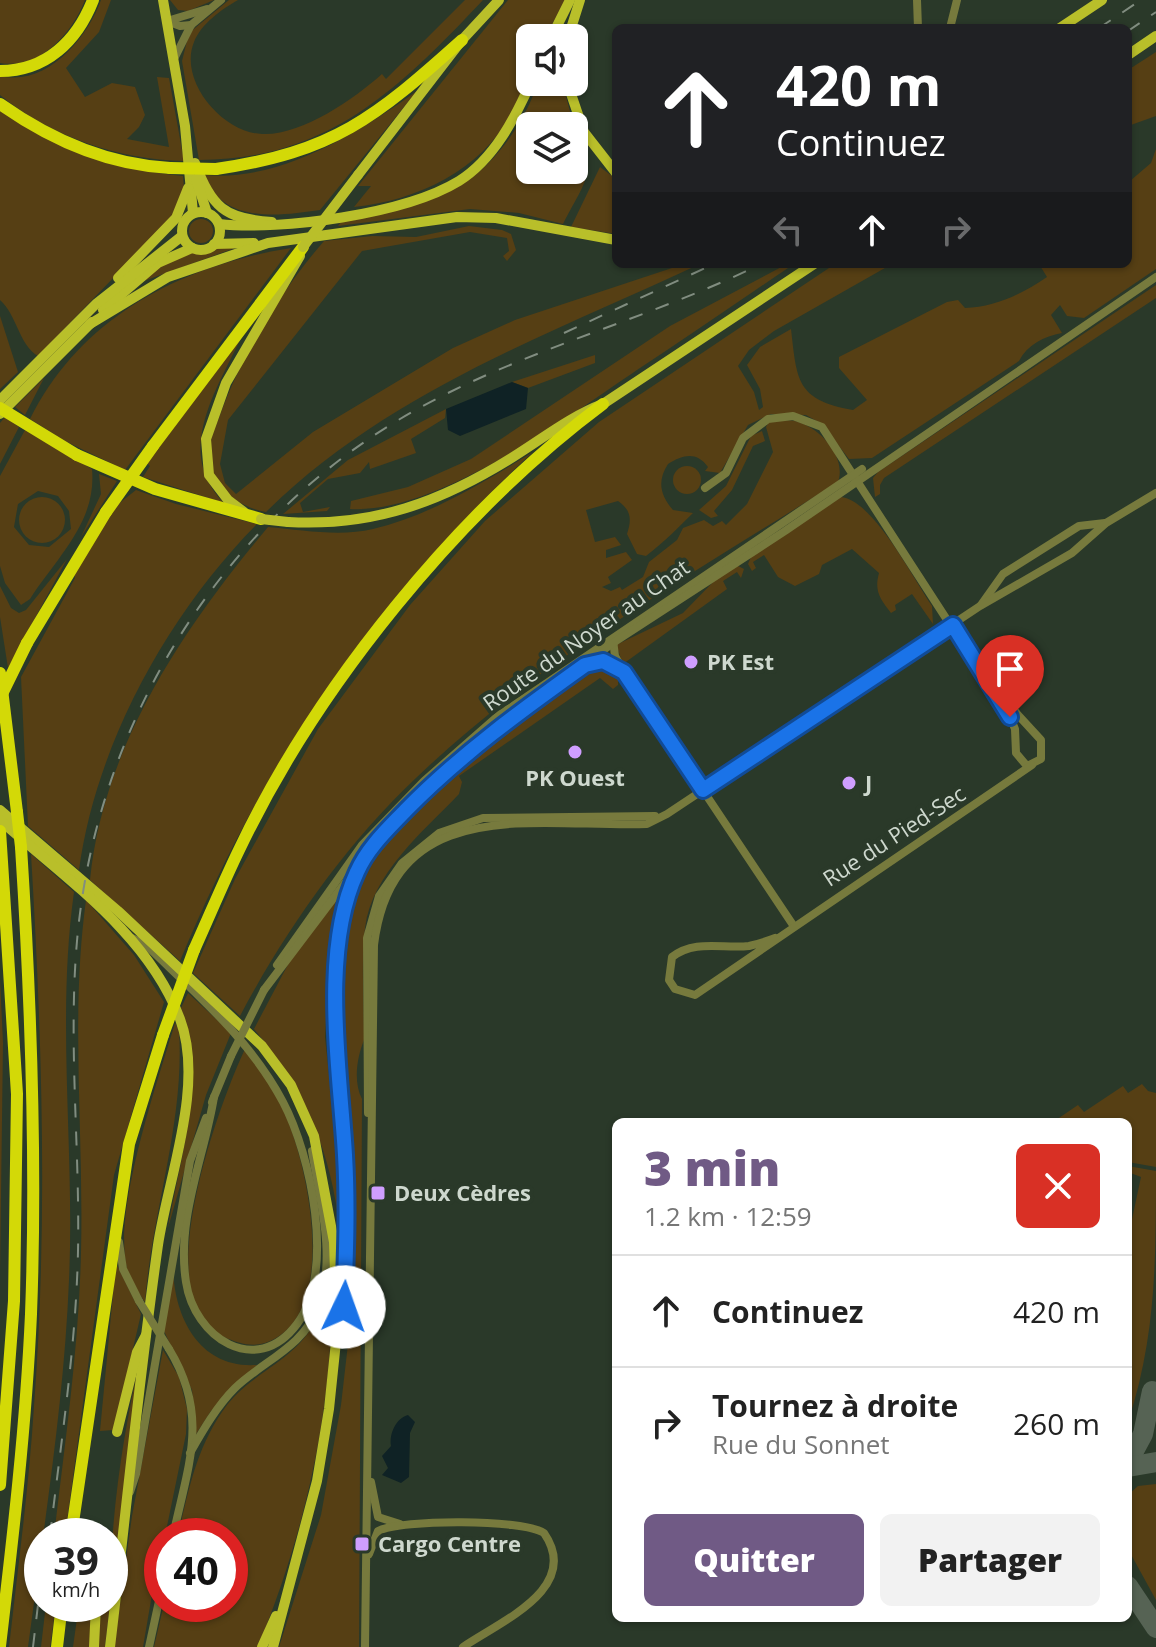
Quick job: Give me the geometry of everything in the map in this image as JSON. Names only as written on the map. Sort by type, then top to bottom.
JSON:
[{"type":"highway","points":[[0,71],[31,68],[62,49],[77,32],[93,0]]},
{"type":"highway","points":[[0,104],[27,123],[94,154],[170,168],[216,169],[287,157],[340,135],[394,100],[462,40]]},
{"type":"highway","points":[[0,698],[27,643],[106,512],[303,247]]},
{"type":"highway","points":[[74,1518],[129,1144],[194,950],[239,848],[279,777],[346,672],[469,524],[572,428],[603,404]]},
{"type":"highway","points":[[0,411],[77,455],[155,489],[261,519]]},
{"type":"highway","points":[[0,673],[21,847],[30,995],[34,1193],[31,1315],[15,1519],[0,1646]]},
{"type":"highway","points":[[0,831],[17,1094],[14,1301],[0,1485]]},
{"type":"highway","points":[[57,1647],[60,1622]]},
{"type":"main road","points":[[163,0],[185,126],[193,213]]},
{"type":"main road","points":[[499,0],[462,40],[303,247],[298,263],[267,308],[226,383],[206,439],[206,465],[213,482],[243,512],[261,519],[327,524],[382,517],[445,493],[502,464],[586,410],[603,404],[808,268]]},
{"type":"main road","points":[[558,24],[570,0]]},
{"type":"main road","points":[[572,24],[580,0]]},
{"type":"main road","points":[[1066,24],[1102,0]]},
{"type":"main road","points":[[1132,52],[1156,36]]},
{"type":"main road","points":[[185,126],[207,213],[219,224],[258,228],[395,205],[460,180],[485,158],[514,120],[525,96]]},
{"type":"main road","points":[[572,96],[584,132],[612,168]]},
{"type":"main road","points":[[194,161],[209,196],[233,217],[294,223]]},
{"type":"main road","points":[[0,400],[176,218],[186,200],[190,179]]},
{"type":"main road","points":[[96,304],[182,236],[185,220],[193,213],[207,213]]},
{"type":"main road","points":[[0,411],[117,297],[158,263],[192,248],[204,250],[214,244],[268,243],[457,217],[496,218],[612,239]]},
{"type":"main road","points":[[214,244],[219,235],[219,224]]},
{"type":"main road","points":[[182,236],[192,248]]},
{"type":"main road","points":[[90,324],[168,277],[268,243]]},
{"type":"main road","points":[[0,393],[27,371]]},
{"type":"main road","points":[[0,810],[118,911],[262,1046],[291,1085],[314,1136],[332,1230],[337,1332],[317,1481],[273,1647]]},
{"type":"main road","points":[[0,820],[130,937],[167,990],[180,1019],[187,1053],[186,1101],[158,1244],[110,1647]]},
{"type":"main road","points":[[117,1432],[141,1338],[147,1334]]},
{"type":"main road","points":[[262,1647],[286,1593]]},
{"type":"main road","points":[[94,1647],[95,1622]]},
{"type":"street","points":[[175,57],[191,25],[221,0]]},
{"type":"street","points":[[917,0],[918,24]]},
{"type":"street","points":[[951,24],[957,0]]},
{"type":"street","points":[[167,21],[207,9]]},
{"type":"street","points":[[167,21],[180,26],[191,25]]},
{"type":"street","name":"Route du Noyer au Chat","points":[[264,990],[283,952],[354,856],[424,781],[498,716],[1156,277]]},
{"type":"street","points":[[705,488],[726,473],[743,438],[768,419],[793,416],[822,427],[1010,717],[1018,759],[1027,766],[1033,765],[1041,759],[1041,740],[1018,715],[953,625]]},
{"type":"street","points":[[367,1647],[376,929],[388,895],[412,862],[437,841],[474,826],[503,823],[647,824],[667,814],[980,606],[1014,590],[1072,553],[1106,523],[1156,493]]},
{"type":"street","points":[[980,606],[1010,570],[1079,526],[1106,523]]},
{"type":"street","points":[[1010,570],[1017,581],[1014,590]]},
{"type":"street","points":[[614,639],[624,672],[793,925]]},
{"type":"street","name":"Route du Noyer au Chat","points":[[264,990],[376,842],[435,781],[487,735],[585,665],[614,639]]},
{"type":"street","points":[[585,665],[603,661],[624,672]]},
{"type":"street","name":"Rue du Pied-Sec","points":[[775,938],[751,946],[693,946],[681,950],[672,957],[669,980],[675,989],[695,995],[775,938],[793,925],[1033,765]]},
{"type":"street","points":[[337,1332],[344,1307],[347,1241],[336,1051],[340,942],[347,899],[357,871],[376,842]]},
{"type":"street","points":[[130,937],[145,944],[254,1055],[297,1133],[314,1212],[317,1253],[312,1290],[298,1323],[268,1347],[241,1349],[216,1339],[195,1312],[186,1281],[188,1209],[214,1097]]},
{"type":"street","points":[[127,1501],[136,1474],[190,1161],[231,1056],[264,990]]},
{"type":"street","points":[[190,1453],[226,1397],[297,1339],[318,1308],[326,1260],[325,1232],[307,1121]]},
{"type":"street","points":[[122,1194],[119,1248],[123,1269],[190,1389],[194,1430],[177,1518]]},
{"type":"street","points":[[368,1469],[378,1517],[412,1525]]},
{"type":"street","points":[[366,1562],[378,1531],[412,1525],[522,1525],[535,1528],[552,1545],[555,1572],[543,1591],[463,1647]]},
{"type":"street","points":[[149,1647],[154,1622]]},
{"type":"shaded area","points":[[0,0],[85,0],[72,25],[53,46],[41,55],[15,64],[0,63]]},
{"type":"shaded area","points":[[101,0],[111,0],[99,32],[66,68],[85,97],[112,83],[135,87],[145,115],[127,139],[169,147],[157,77],[169,78],[184,161],[135,156],[86,143],[41,122],[0,95],[0,76],[33,74],[62,57],[86,30]]},
{"type":"shaded area","points":[[170,0],[214,0],[188,11],[178,10]]},
{"type":"shaded area","points":[[229,0],[238,0],[213,18],[197,35],[191,57],[192,73],[207,102],[219,115],[233,125],[262,134],[293,129],[310,122],[357,94],[382,74],[386,79],[465,0],[483,0],[391,89],[324,133],[245,157],[199,160],[182,61],[189,33]]},
{"type":"shaded area","points":[[508,0],[566,0],[552,24],[516,24],[516,96],[519,96],[499,133],[477,157],[451,176],[421,191],[388,201],[354,207],[371,186],[358,186]]},
{"type":"shaded area","points":[[1156,52],[1156,116],[1132,125],[1132,67]]},
{"type":"shaded area","points":[[417,91],[320,210],[270,214],[238,209],[224,202],[213,191],[205,175],[261,171],[289,163],[344,138]]},
{"type":"shaded area","points":[[533,96],[566,96],[570,112],[525,112]]},
{"type":"shaded area","points":[[0,110],[44,135],[110,162],[183,176],[184,188],[171,218],[38,356],[26,345],[0,300]]},
{"type":"shaded area","points":[[516,129],[516,184],[584,184],[563,224],[519,213],[470,209],[338,226],[342,220],[422,200],[461,185],[486,165]]},
{"type":"shaded area","points":[[1156,149],[1156,269],[1084,318],[1067,316],[1060,305],[1051,315],[1062,333],[1037,342],[1019,361],[872,458],[849,459],[822,424],[806,415],[771,414],[748,425],[720,473],[705,471],[708,467],[694,457],[679,458],[668,464],[661,482],[665,499],[673,510],[693,513],[646,556],[637,554],[627,534],[629,515],[618,501],[586,510],[595,542],[615,537],[621,545],[606,550],[606,558],[626,552],[632,560],[608,577],[611,583],[602,587],[611,591],[620,587],[622,590],[643,577],[649,562],[677,540],[683,528],[704,520],[713,526],[722,521],[726,525],[747,504],[773,452],[766,427],[769,422],[792,420],[804,424],[822,436],[839,463],[838,482],[566,656],[464,735],[416,778],[365,832],[318,890],[276,952],[240,1016],[193,973],[235,879],[318,729],[410,605],[485,521],[599,422],[829,268],[885,268],[774,331],[749,350],[738,366],[754,392],[759,410],[763,407],[760,389],[747,365],[760,347],[791,329],[795,362],[803,385],[820,400],[853,410],[867,400],[839,368],[839,357],[947,302],[958,300],[965,308],[998,302],[1047,277],[1041,268],[1132,268],[1132,179],[1151,163]]},
{"type":"shaded area","points":[[600,167],[612,176],[612,233],[571,227]]},
{"type":"shaded area","points":[[201,219],[210,222],[213,231],[210,240],[201,243],[192,240],[189,231],[192,222]]},
{"type":"shaded area","points":[[469,226],[502,230],[511,234],[516,250],[507,261],[503,256],[509,251],[507,238],[470,232],[362,251],[228,420],[220,464],[225,483],[236,494],[313,432],[453,348],[515,320],[672,268],[691,268],[528,342],[417,400],[313,470],[266,512],[234,499],[212,473],[208,450],[210,441],[240,368],[292,281],[324,241],[372,236],[416,237]]},
{"type":"shaded area","points":[[219,247],[235,248],[144,281],[176,257]]},
{"type":"shaded area","points":[[291,248],[125,470],[65,441],[30,419],[51,383],[77,352],[106,325],[139,302],[174,283],[212,268]]},
{"type":"shaded area","points":[[779,268],[788,268],[575,413],[500,459],[422,496],[385,506],[350,509],[351,501],[408,487],[471,459],[670,326]]},
{"type":"shaded area","points":[[1156,285],[1156,298],[884,478],[880,494],[875,497],[873,478],[878,472]]},
{"type":"shaded area","points":[[0,316],[18,372],[0,389]]},
{"type":"shaded area","points":[[241,338],[211,400],[201,442],[202,463],[209,483],[224,503],[143,477],[150,466],[147,463]]},
{"type":"shaded area","points":[[595,355],[595,363],[528,388],[512,382]]},
{"type":"shaded area","points":[[44,378],[25,415],[15,407]]},
{"type":"shaded area","points":[[446,409],[445,418],[411,439],[416,453],[370,469],[369,462],[360,473],[328,479],[300,503],[303,512],[330,507],[327,511],[283,514],[348,460]]},
{"type":"shaded area","points":[[5,417],[19,427],[0,464],[0,423]]},
{"type":"shaded area","points":[[25,430],[92,469],[92,488],[82,522],[30,599],[21,605],[5,583],[0,566],[0,476]],"holes":[[[38,491],[58,496],[69,511],[71,529],[49,547],[29,545],[14,527],[18,504]]]},
{"type":"shaded area","points":[[762,431],[765,441],[753,446],[732,490],[714,511],[718,516],[711,518],[699,510],[726,486],[751,436]]},
{"type":"shaded area","points":[[533,452],[423,565],[373,625],[328,687],[286,751],[248,818],[212,888],[180,961],[90,880],[98,830],[111,782],[152,691],[178,647],[268,527],[321,532],[373,529],[415,516],[456,497]]},
{"type":"shaded area","points":[[687,466],[697,470],[701,480],[697,490],[687,494],[677,490],[673,480],[677,470]]},
{"type":"shaded area","points":[[99,474],[117,481],[81,537],[101,494]]},
{"type":"shaded area","points":[[136,490],[176,504],[257,524],[194,598],[141,684],[101,775],[79,870],[28,826],[21,677],[75,578],[74,573],[117,505]]},
{"type":"shaded area","points":[[42,497],[58,504],[65,520],[58,536],[42,543],[26,536],[19,520],[26,504]]},
{"type":"shaded area","points":[[841,497],[853,501],[879,525],[932,606],[933,624],[912,594],[895,605],[896,610],[891,613],[879,594],[879,573],[852,549],[822,565],[819,574],[795,586],[778,577],[764,555],[753,562],[756,568],[752,571],[748,564],[751,557]]},
{"type":"shaded area","points":[[67,559],[8,668],[0,617],[0,586],[11,608],[19,613],[26,610]]},
{"type":"shaded area","points":[[736,565],[744,569],[741,578],[737,572],[723,581],[727,589],[623,664],[616,645],[683,613],[716,579]]},
{"type":"shaded area","points":[[595,665],[607,666],[618,673],[618,685],[613,689],[600,678],[459,776],[462,782],[459,794],[388,871],[370,908],[363,956],[364,1040],[357,1077],[362,1099],[359,1647],[279,1647],[321,1515],[341,1405],[348,1344],[353,1197],[342,1032],[348,921],[355,887],[382,842],[455,769],[491,739]]},
{"type":"shaded area","points":[[31,854],[74,892],[66,989],[69,1280],[46,1518],[24,1518],[24,1622],[31,1622],[28,1647],[9,1647],[32,1436],[38,1337],[42,1199],[38,992]]},
{"type":"shaded area","points":[[342,890],[332,933],[325,1037],[337,1152],[340,1231],[330,1175],[313,1123],[288,1075],[254,1029],[293,955]]},
{"type":"shaded area","points":[[86,900],[134,955],[164,1002],[114,1175],[67,1518],[56,1518],[80,1288],[78,1032]]},
{"type":"shaded area","points":[[0,979],[3,1043],[0,1273]]},
{"type":"shaded area","points":[[188,993],[231,1033],[206,1095],[168,1228],[189,1118],[191,1063],[181,1008]]},
{"type":"shaded area","points":[[175,1023],[179,1030],[180,1064],[177,1099],[145,1302],[126,1264],[126,1210],[140,1144]]},
{"type":"shaded area","points":[[245,1049],[278,1098],[286,1116],[302,1168],[312,1233],[312,1266],[306,1296],[295,1321],[276,1338],[256,1345],[224,1337],[201,1318],[190,1286],[189,1246],[195,1201],[220,1112]]},
{"type":"shaded area","points":[[1142,1084],[1148,1091],[1156,1093],[1156,1167],[1132,1163],[1132,1118],[1059,1118],[1078,1105],[1084,1112],[1123,1086],[1128,1093]]},
{"type":"shaded area","points":[[1132,1167],[1156,1171],[1155,1267],[1149,1329],[1132,1408],[1132,1219],[1141,1177],[1132,1174]]},
{"type":"shaded area","points":[[328,1262],[332,1294],[331,1337],[321,1425],[296,1538],[258,1647],[154,1647],[160,1622],[248,1622],[248,1518],[182,1518],[201,1451],[217,1420],[237,1394],[304,1339],[316,1320]]},
{"type":"shaded area","points":[[116,1263],[141,1314],[114,1430],[100,1431]]},
{"type":"shaded area","points":[[173,1267],[179,1304],[194,1337],[220,1359],[257,1365],[211,1411],[196,1434],[192,1390],[163,1329]]},
{"type":"shaded area","points":[[163,1350],[179,1377],[187,1409],[186,1434],[169,1518],[144,1518],[144,1622],[147,1622],[143,1647],[114,1647],[117,1622],[128,1622],[128,1545]]},
{"type":"shaded area","points":[[141,1355],[121,1518],[114,1518],[118,1479]]},
{"type":"shaded area","points":[[1156,1484],[1156,1600],[1132,1556],[1132,1491],[1138,1486]]},
{"type":"shaded area","points":[[44,1622],[53,1622],[50,1647],[41,1647]]},
{"type":"shaded area","points":[[76,1622],[92,1622],[91,1647],[73,1647]]},
{"type":"shaded area","points":[[100,1622],[108,1622],[105,1647],[98,1647]]},
{"type":"water","points":[[512,382],[528,388],[526,409],[460,436],[448,430],[446,409]]},
{"type":"water","points":[[408,1415],[415,1422],[410,1433],[409,1477],[401,1483],[382,1475],[388,1468],[382,1456],[391,1446],[392,1432],[397,1423]]},
{"type":"taxiway","points":[[1132,1455],[1143,1434],[1152,1391]]},
{"type":"taxiway","points":[[1132,1466],[1156,1462]]},
{"type":"taxiway","points":[[1132,1592],[1156,1628]]},
{"type":"railway","points":[[1105,24],[1141,0]]},
{"type":"railway","points":[[1132,28],[1156,12]]},
{"type":"railway","points":[[564,333],[705,268]]},
{"type":"railway","points":[[52,1518],[77,1287],[74,1057],[77,941],[88,864],[108,789],[137,716],[173,648],[216,584],[267,525],[324,472],[387,427],[477,379],[667,305],[752,268]]},
{"type":"railway","points":[[33,1647],[36,1622]]},
{"type":"place","name":"PK Est","points":[[691,662]]},
{"type":"place","name":"PK Ouest","points":[[575,752]]},
{"type":"place","name":"J","points":[[849,783]]},
{"type":"place","name":"Deux Cèdres","points":[[378,1193]]},
{"type":"place","name":"Cargo Centre","points":[[362,1544]]},
{"type":"route","points":[[344,1307],[347,1198],[335,1004],[347,899],[357,871],[376,842],[435,781],[487,735],[585,665],[594,662],[612,663],[624,672],[703,790],[953,625],[970,657],[1010,717]]}]
